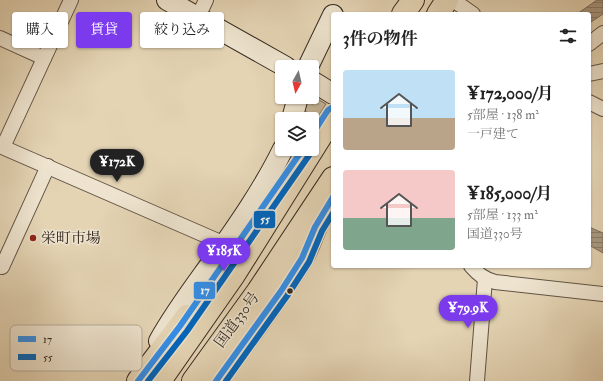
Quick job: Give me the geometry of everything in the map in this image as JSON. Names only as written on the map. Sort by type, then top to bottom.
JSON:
[{"type":"highway","points":[[404,12],[413,0]]},
{"type":"highway","points":[[439,12],[447,0]]},
{"type":"highway","points":[[319,124],[328,110],[331,108]]},
{"type":"highway","name":"国道330号","points":[[160,381],[234,275],[331,120]]},
{"type":"highway","points":[[138,381],[180,326],[298,156]]},
{"type":"highway","name":"国道330号","points":[[194,381],[258,291],[331,181]]},
{"type":"highway","points":[[216,381],[302,258],[315,227],[331,200]]},
{"type":"main road","points":[[167,0],[202,9],[276,60]]},
{"type":"main road","points":[[334,12],[340,0]]},
{"type":"main road","points":[[311,60],[331,18]]},
{"type":"main road","points":[[319,85],[331,93]]},
{"type":"main road","points":[[138,381],[170,320],[225,244],[265,182],[279,156]]},
{"type":"street","points":[[71,0],[2,147],[225,244]]},
{"type":"street","points":[[453,0],[469,12]]},
{"type":"street","points":[[591,42],[603,33]]},
{"type":"street","points":[[0,38],[44,58]]},
{"type":"street","points":[[591,74],[603,71]]},
{"type":"street","points":[[591,103],[603,109]]},
{"type":"street","points":[[2,267],[48,166]]},
{"type":"street","points":[[472,268],[477,274],[485,279],[495,282],[529,287],[603,294]]},
{"type":"street","points":[[477,381],[485,279]]},
{"type":"green space","points":[[319,100],[326,104],[319,115],[319,112],[303,112],[305,104],[319,104]]},
{"type":"shaded area","points":[[597,0],[603,0],[603,14],[591,22],[591,12],[580,12]]},
{"type":"shaded area","points":[[591,228],[603,233],[603,253],[591,246]]},
{"type":"transit line","name":"17","points":[[319,124],[328,110],[331,108]]},
{"type":"transit line","name":"17","points":[[138,381],[180,326],[298,156]]},
{"type":"transit line","name":"55","points":[[148,381],[187,331],[309,156]]},
{"type":"transit line","name":"17","points":[[216,381],[281,291],[302,258],[315,227],[331,200]]},
{"type":"transit line","name":"55","points":[[226,381],[287,296],[309,262],[322,231],[331,216]]},
{"type":"place","name":"栄町市場","points":[[33,238]]}]
